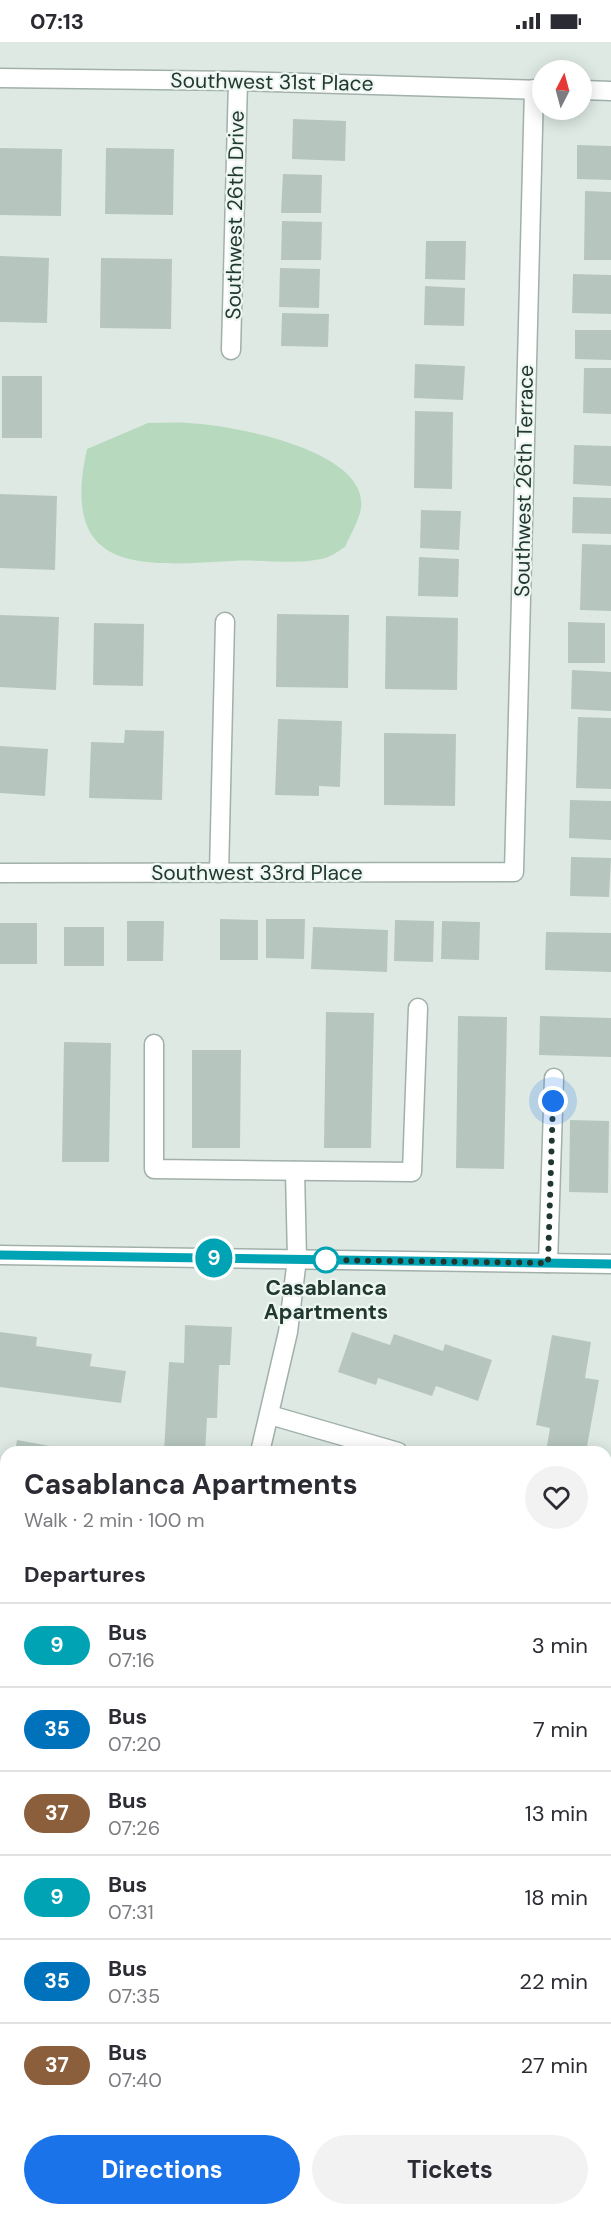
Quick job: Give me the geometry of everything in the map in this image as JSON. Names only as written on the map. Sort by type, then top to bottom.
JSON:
[{"type":"street","name":"Southwest 31st Place","points":[[0,78],[238,81],[532,89]]},
{"type":"street","name":"Southwest 26th Drive","points":[[231,350],[238,81]]},
{"type":"street","points":[[592,90],[611,91]]},
{"type":"street","name":"Southwest 26th Terrace","points":[[514,872],[537,120]]},
{"type":"street","points":[[219,873],[225,622]]},
{"type":"street","name":"Southwest 33rd Place","points":[[0,873],[514,872]]},
{"type":"street","points":[[154,1044],[154,1169],[412,1172],[418,1008]]},
{"type":"street","points":[[548,1263],[554,1078]]},
{"type":"street","points":[[262,1446],[288,1332],[297,1259],[295,1171]]},
{"type":"street","points":[[0,1255],[611,1264]]},
{"type":"street","points":[[270,1415],[377,1446]]},
{"type":"green space","points":[[148,423],[189,423],[235,429],[294,444],[321,456],[343,471],[358,488],[361,508],[345,547],[331,556],[300,562],[167,563],[139,561],[115,554],[97,541],[85,520],[81,490],[87,449]]},
{"type":"building","points":[[293,119],[346,121],[345,161],[292,159]]},
{"type":"building","points":[[577,145],[611,146],[611,180],[577,179]]},
{"type":"building","points":[[0,148],[62,149],[61,216],[0,215]]},
{"type":"building","points":[[106,148],[174,149],[173,215],[105,214]]},
{"type":"building","points":[[283,174],[322,175],[321,213],[281,213]]},
{"type":"building","points":[[585,191],[611,192],[611,260],[584,260]]},
{"type":"building","points":[[282,221],[322,222],[321,260],[281,260]]},
{"type":"building","points":[[426,241],[466,241],[465,280],[425,279]]},
{"type":"building","points":[[0,256],[49,258],[47,323],[0,322]]},
{"type":"building","points":[[101,258],[172,259],[171,329],[100,328]]},
{"type":"building","points":[[280,268],[320,269],[319,308],[279,307]]},
{"type":"building","points":[[573,274],[611,275],[611,314],[572,313]]},
{"type":"building","points":[[425,286],[465,288],[464,326],[424,325]]},
{"type":"building","points":[[282,313],[329,314],[328,347],[281,346]]},
{"type":"building","points":[[575,330],[611,330],[611,360],[575,359]]},
{"type":"building","points":[[415,364],[465,366],[463,400],[414,398]]},
{"type":"building","points":[[584,368],[611,368],[611,414],[583,413]]},
{"type":"building","points":[[2,376],[42,376],[42,438],[2,438]]},
{"type":"building","points":[[415,411],[453,412],[452,489],[414,488]]},
{"type":"building","points":[[574,445],[611,446],[611,486],[573,484]]},
{"type":"building","points":[[0,494],[57,496],[55,570],[0,568]]},
{"type":"building","points":[[573,497],[611,498],[611,534],[572,533]]},
{"type":"building","points":[[421,510],[461,511],[459,550],[420,548]]},
{"type":"building","points":[[582,544],[611,545],[611,611],[580,610]]},
{"type":"building","points":[[419,557],[459,559],[458,597],[418,596]]},
{"type":"building","points":[[277,614],[349,615],[348,688],[276,687]]},
{"type":"building","points":[[0,615],[59,617],[56,690],[0,687]]},
{"type":"building","points":[[386,616],[458,618],[457,690],[385,689]]},
{"type":"building","points":[[568,622],[605,623],[605,663],[568,663]]},
{"type":"building","points":[[94,623],[144,624],[143,686],[93,685]]},
{"type":"building","points":[[572,670],[611,672],[611,711],[571,709]]},
{"type":"building","points":[[578,717],[611,718],[611,789],[576,788]]},
{"type":"building","points":[[278,719],[342,721],[340,787],[319,786],[319,796],[275,795]]},
{"type":"building","points":[[125,730],[164,731],[162,800],[89,798],[91,742],[124,743]]},
{"type":"building","points":[[384,733],[456,734],[455,806],[384,805]]},
{"type":"building","points":[[0,746],[48,749],[45,796],[0,793]]},
{"type":"building","points":[[570,800],[611,801],[611,840],[569,838]]},
{"type":"building","points":[[571,857],[611,858],[609,897],[570,896]]},
{"type":"building","points":[[220,919],[258,920],[258,960],[220,960]]},
{"type":"building","points":[[266,919],[305,919],[304,959],[266,958]]},
{"type":"building","points":[[395,920],[434,921],[433,962],[394,961]]},
{"type":"building","points":[[127,921],[164,921],[163,961],[127,961]]},
{"type":"building","points":[[442,921],[480,922],[479,960],[441,959]]},
{"type":"building","points":[[0,923],[37,923],[37,964],[0,964]]},
{"type":"building","points":[[64,927],[104,927],[104,966],[64,966]]},
{"type":"building","points":[[313,927],[388,930],[387,972],[311,969]]},
{"type":"building","points":[[546,932],[611,933],[611,972],[545,970]]},
{"type":"building","points":[[326,1012],[374,1013],[371,1148],[324,1148]]},
{"type":"building","points":[[458,1016],[507,1017],[504,1169],[456,1168]]},
{"type":"building","points":[[540,1016],[611,1018],[611,1057],[539,1055]]},
{"type":"building","points":[[64,1042],[111,1043],[109,1162],[62,1162]]},
{"type":"building","points":[[192,1050],[241,1050],[240,1148],[192,1148]]},
{"type":"building","points":[[570,1120],[609,1121],[608,1193],[569,1192]]},
{"type":"building","points":[[185,1325],[232,1327],[230,1365],[219,1365],[217,1418],[207,1418],[205,1446],[164,1446],[169,1362],[184,1363]]},
{"type":"building","points":[[0,1332],[37,1337],[36,1346],[92,1354],[90,1366],[126,1371],[121,1403],[0,1387]]},
{"type":"building","points":[[352,1332],[390,1345],[394,1334],[443,1351],[445,1344],[492,1360],[478,1401],[436,1386],[432,1396],[378,1378],[376,1385],[338,1372]]},
{"type":"building","points":[[552,1335],[591,1342],[585,1378],[599,1380],[587,1446],[547,1446],[550,1428],[536,1425]]},
{"type":"building","points":[[17,1440],[50,1446],[16,1446]]},
{"type":"bus line","name":"9","points":[[0,1255],[611,1264]]},
{"type":"place","name":"Casablanca Apartments","points":[[326,1260]]},
{"type":"route","points":[[326,1260],[320,1260],[548,1263],[553,1101]]}]
